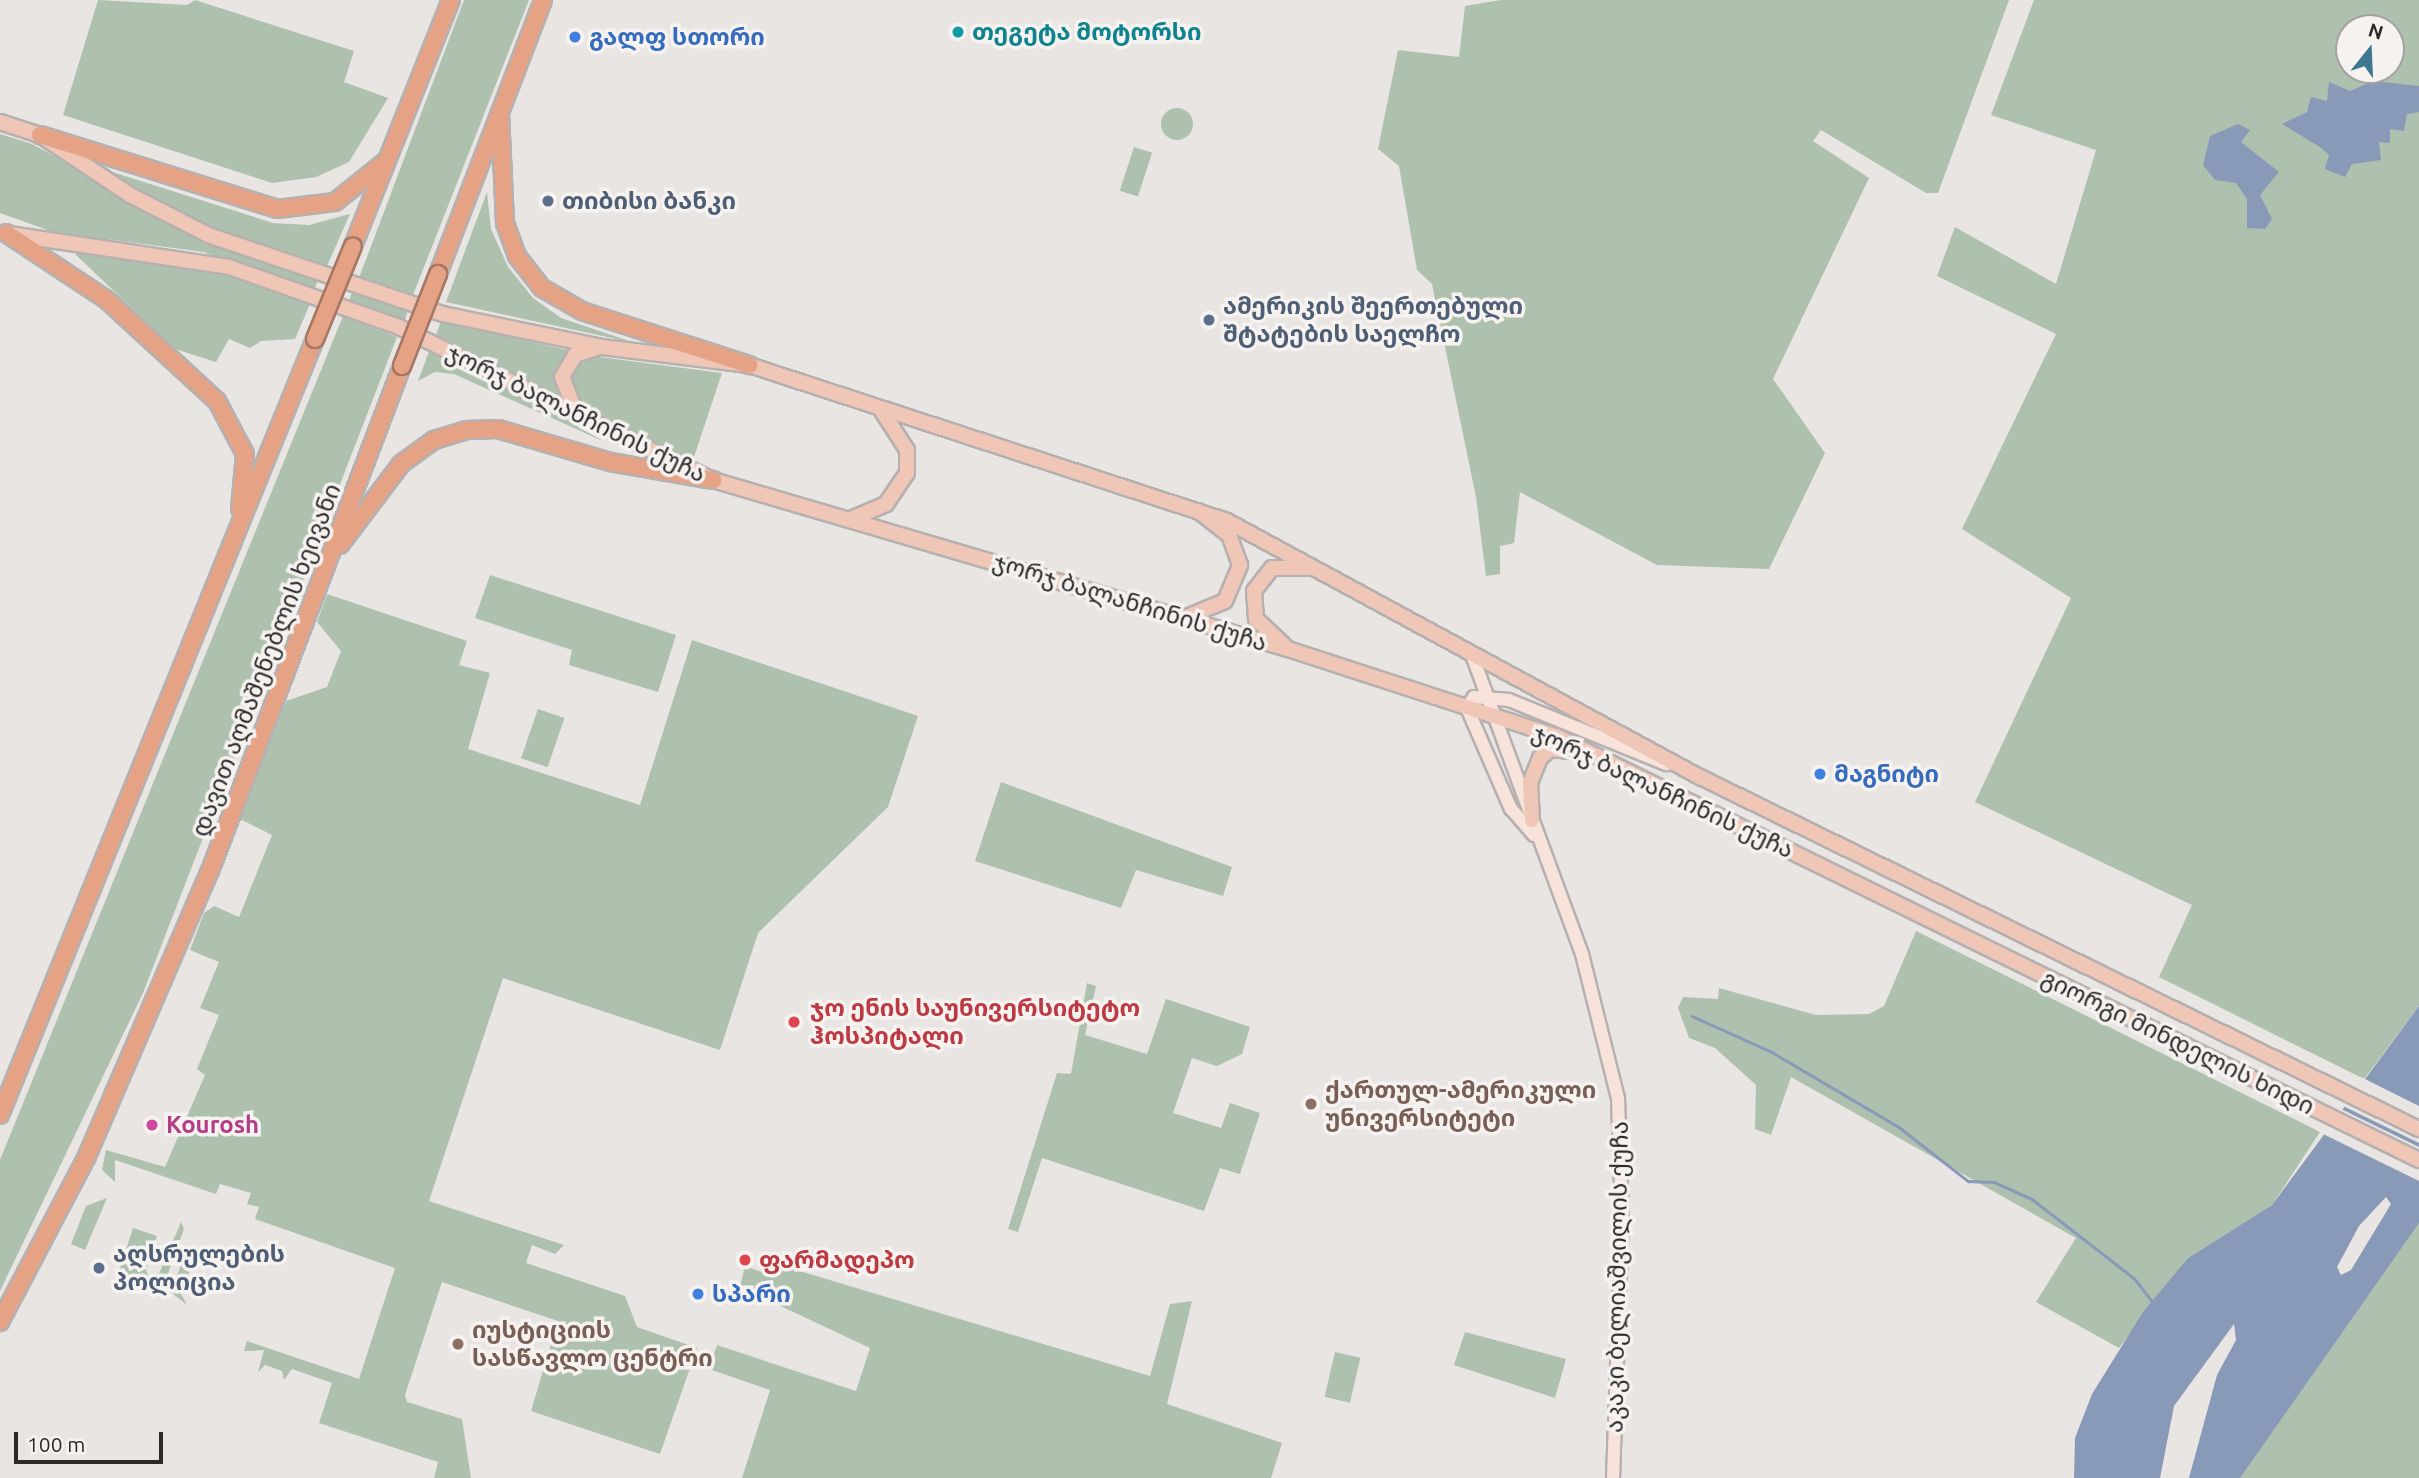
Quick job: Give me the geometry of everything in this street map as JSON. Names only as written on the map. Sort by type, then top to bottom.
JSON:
[{"type":"highway","points":[[0,1115],[316,340],[451,0]]},
{"type":"highway","name":"დავით აღმაშენებლის ხეივანი","points":[[0,1322],[87,1156],[195,906],[543,0]]},
{"type":"highway","points":[[500,113],[505,223],[517,256],[542,288],[582,311],[749,365]]},
{"type":"highway","points":[[40,135],[277,209],[335,202],[386,161]]},
{"type":"highway","points":[[3,232],[107,300],[217,401],[245,454],[235,538]]},
{"type":"highway","points":[[323,570],[391,475],[448,433],[498,429],[611,462],[713,481]]},
{"type":"main road","name":"ჯორჯ ბალანჩინის ქუჩა","points":[[0,122],[40,135],[158,211],[327,275],[490,326],[602,347],[749,365],[1197,510]]},
{"type":"main road","name":"ჯორჯ ბალანჩინის ქუჩა","points":[[3,232],[193,257],[318,299],[494,370],[580,417],[713,481],[1288,649],[1467,708],[1490,711],[1597,755],[1936,923]]},
{"type":"main road","points":[[580,417],[564,395],[562,377],[575,355],[602,347]]},
{"type":"main road","points":[[848,519],[878,510],[907,473],[907,450],[879,407]]},
{"type":"main road","points":[[1184,618],[1225,601],[1240,565],[1229,535],[1197,510]]},
{"type":"main road","name":"გიორგი მინდელის ხიდი","points":[[1197,510],[1320,570],[1696,775],[2419,1129]]},
{"type":"main road","points":[[1288,649],[1256,619],[1257,583],[1282,565],[1320,570]]},
{"type":"main road","name":"აკაკი ბელიაშვილის ქუჩა","points":[[1472,655],[1599,1007],[1620,1110],[1613,1478]]},
{"type":"main road","points":[[1467,708],[1484,694],[1696,775]]},
{"type":"main road","name":"აკაკი ბელიაშვილის ქუჩა","points":[[1467,708],[1511,809],[1536,838]]},
{"type":"main road","points":[[1532,820],[1530,783],[1540,758],[1558,748],[1597,755]]},
{"type":"main road","name":"გიორგი მინდელის ხიდი","points":[[1936,923],[2419,1160]]},
{"type":"green space","points":[[98,0],[187,5],[195,0],[354,51],[344,82],[388,98],[349,162],[316,177],[272,183],[63,115]]},
{"type":"green space","points":[[464,0],[529,0],[413,295],[359,278]]},
{"type":"green space","points":[[1501,0],[2009,0],[1938,193],[1926,193],[1821,130],[1813,141],[1869,178],[1773,379],[1825,453],[1769,569],[1657,565],[1520,492],[1514,543],[1500,546],[1500,574],[1486,576],[1476,497],[1432,284],[1417,270],[1399,166],[1378,149],[1398,50],[1459,57],[1465,6]]},
{"type":"green space","points":[[2034,0],[2419,0],[2419,1006],[2364,1079],[2159,977],[2192,905],[1975,802],[2071,598],[1962,529],[2056,334],[1937,276],[1955,227],[2056,284],[2096,150],[1991,115]]},
{"type":"green space","points":[[1177,108],[1188,113],[1193,124],[1188,135],[1177,140],[1166,135],[1161,124],[1166,113]]},
{"type":"green space","points":[[0,134],[32,144],[208,240],[318,280],[314,290],[203,252],[53,232],[0,213]]},
{"type":"green space","points":[[1134,147],[1152,153],[1138,197],[1120,191]]},
{"type":"green space","points":[[106,170],[273,223],[309,225],[350,214],[327,266],[219,233],[169,210]]},
{"type":"green space","points":[[487,192],[491,229],[508,267],[533,298],[561,318],[635,343],[446,302]]},
{"type":"green space","points":[[111,253],[198,266],[310,304],[295,339],[261,341],[250,348],[229,339],[216,362],[175,349],[75,254]]},
{"type":"green space","points":[[352,292],[408,311],[405,321],[349,301]]},
{"type":"green space","points":[[343,316],[397,337],[143,993],[0,1291],[0,1160]]},
{"type":"green space","points":[[441,321],[567,350],[560,396],[436,335]]},
{"type":"green space","points":[[431,346],[488,375],[605,442],[454,374],[435,372],[418,381]]},
{"type":"green space","points":[[592,356],[722,373],[692,463],[579,403],[567,379],[576,362]]},
{"type":"green space","points":[[490,575],[676,635],[658,692],[569,665],[572,650],[475,618]]},
{"type":"green space","points":[[327,594],[467,641],[459,665],[490,673],[468,749],[640,805],[692,640],[918,716],[888,807],[758,933],[720,1050],[503,978],[429,1201],[564,1245],[555,1254],[532,1245],[526,1263],[625,1296],[637,1327],[697,1348],[660,1454],[531,1411],[558,1321],[442,1282],[405,1395],[407,1402],[462,1419],[471,1478],[434,1478],[438,1462],[319,1423],[332,1383],[292,1369],[284,1380],[282,1371],[265,1365],[258,1372],[264,1350],[244,1351],[247,1341],[359,1379],[395,1268],[255,1219],[259,1207],[247,1204],[251,1193],[220,1184],[216,1194],[115,1160],[115,1182],[102,1170],[106,1150],[165,1167],[205,1075],[197,1069],[219,1015],[200,1008],[219,962],[190,950],[204,913],[214,906],[239,917],[272,835],[240,819],[286,701],[327,687],[341,651],[317,622]]},
{"type":"green space","points":[[538,709],[564,718],[548,767],[521,758]]},
{"type":"green space","points":[[1001,782],[1232,867],[1223,896],[1136,870],[1121,908],[975,861]]},
{"type":"green space","points":[[1916,931],[2320,1132],[2272,1205],[2188,1258],[2119,1348],[2036,1302],[2076,1238],[1791,1077],[1771,1135],[1755,1129],[1756,1085],[1715,1048],[1689,1038],[1678,1008],[1683,997],[1718,999],[1719,988],[1816,1015],[1869,1014],[1884,1006]]},
{"type":"green space","points":[[1087,983],[1096,986],[1085,1035],[1147,1054],[1166,999],[1250,1027],[1242,1054],[1217,1066],[1192,1058],[1173,1113],[1221,1128],[1230,1103],[1260,1113],[1240,1174],[1220,1168],[1204,1211],[1042,1158],[1018,1232],[1008,1229],[1057,1073],[1071,1074]]},
{"type":"green space","points":[[107,1198],[85,1250],[71,1244],[86,1206]]},
{"type":"green space","points":[[181,1222],[184,1229],[162,1290],[159,1274]]},
{"type":"green space","points":[[2419,1223],[2419,1478],[2240,1478],[2260,1442]]},
{"type":"green space","points":[[133,1228],[157,1236],[146,1269],[152,1290],[119,1272]]},
{"type":"green space","points":[[187,1249],[196,1253],[181,1294],[187,1305],[171,1292]]},
{"type":"green space","points":[[773,1263],[1150,1376],[1170,1304],[1192,1301],[1167,1404],[1282,1443],[1271,1478],[742,1478],[770,1390],[709,1369],[717,1345],[856,1391],[870,1348],[740,1287],[745,1266],[770,1275]]},
{"type":"green space","points":[[1465,1332],[1566,1359],[1555,1398],[1454,1365]]},
{"type":"green space","points":[[1335,1352],[1360,1358],[1350,1403],[1325,1397]]},
{"type":"water","points":[[2329,82],[2350,91],[2366,84],[2419,86],[2419,112],[2407,114],[2404,131],[2390,129],[2390,143],[2379,142],[2381,160],[2352,164],[2345,177],[2325,169],[2329,155],[2320,147],[2282,124],[2307,112],[2311,97],[2327,101]]},
{"type":"water","points":[[2238,124],[2250,130],[2241,142],[2279,172],[2260,195],[2272,219],[2265,229],[2247,228],[2247,199],[2236,183],[2215,180],[2203,165],[2210,136]]},
{"type":"water","points":[[2419,1006],[2419,1223],[2240,1478],[2189,1478],[2217,1375],[2236,1340],[2234,1324],[2174,1406],[2160,1478],[2074,1478],[2075,1438],[2092,1394],[2143,1312],[2188,1258],[2272,1205]],"holes":[[[2386,1197],[2391,1204],[2351,1270],[2341,1275],[2337,1267],[2359,1226]]]},
{"type":"pier","points":[[2361,1077],[2419,1106],[2419,1143],[2339,1104]]},
{"type":"pier","points":[[2337,1107],[2419,1147],[2419,1181],[2317,1131]]},
{"type":"waterway","points":[[1692,1016],[1772,1052],[1899,1127],[1968,1181],[1994,1182],[2032,1199],[2134,1278],[2151,1300]]},
{"type":"place","name":"თეგეტა მოტორსი","points":[[958,32]]},
{"type":"place","name":"გალფ სთორი","points":[[575,37]]},
{"type":"place","name":"თიბისი ბანკი","points":[[548,201]]},
{"type":"place","name":"ამერიკის შეერთებული შტატების საელჩო","points":[[1209,320]]},
{"type":"place","name":"მაგნიტი","points":[[1820,774]]},
{"type":"place","name":"ჯო ენის საუნივერსიტეტო ჰოსპიტალი","points":[[794,1022]]},
{"type":"place","name":"ქართულ-ამერიკული უნივერსიტეტი","points":[[1311,1104]]},
{"type":"place","name":"Kourosh","points":[[152,1125]]},
{"type":"place","name":"ფარმადეპო","points":[[745,1260]]},
{"type":"place","name":"აღსრულების პოლიცია","points":[[99,1268]]},
{"type":"place","name":"სპარი","points":[[698,1294]]},
{"type":"place","name":"იუსტიციის სასწავლო ცენტრი","points":[[458,1344]]}]
